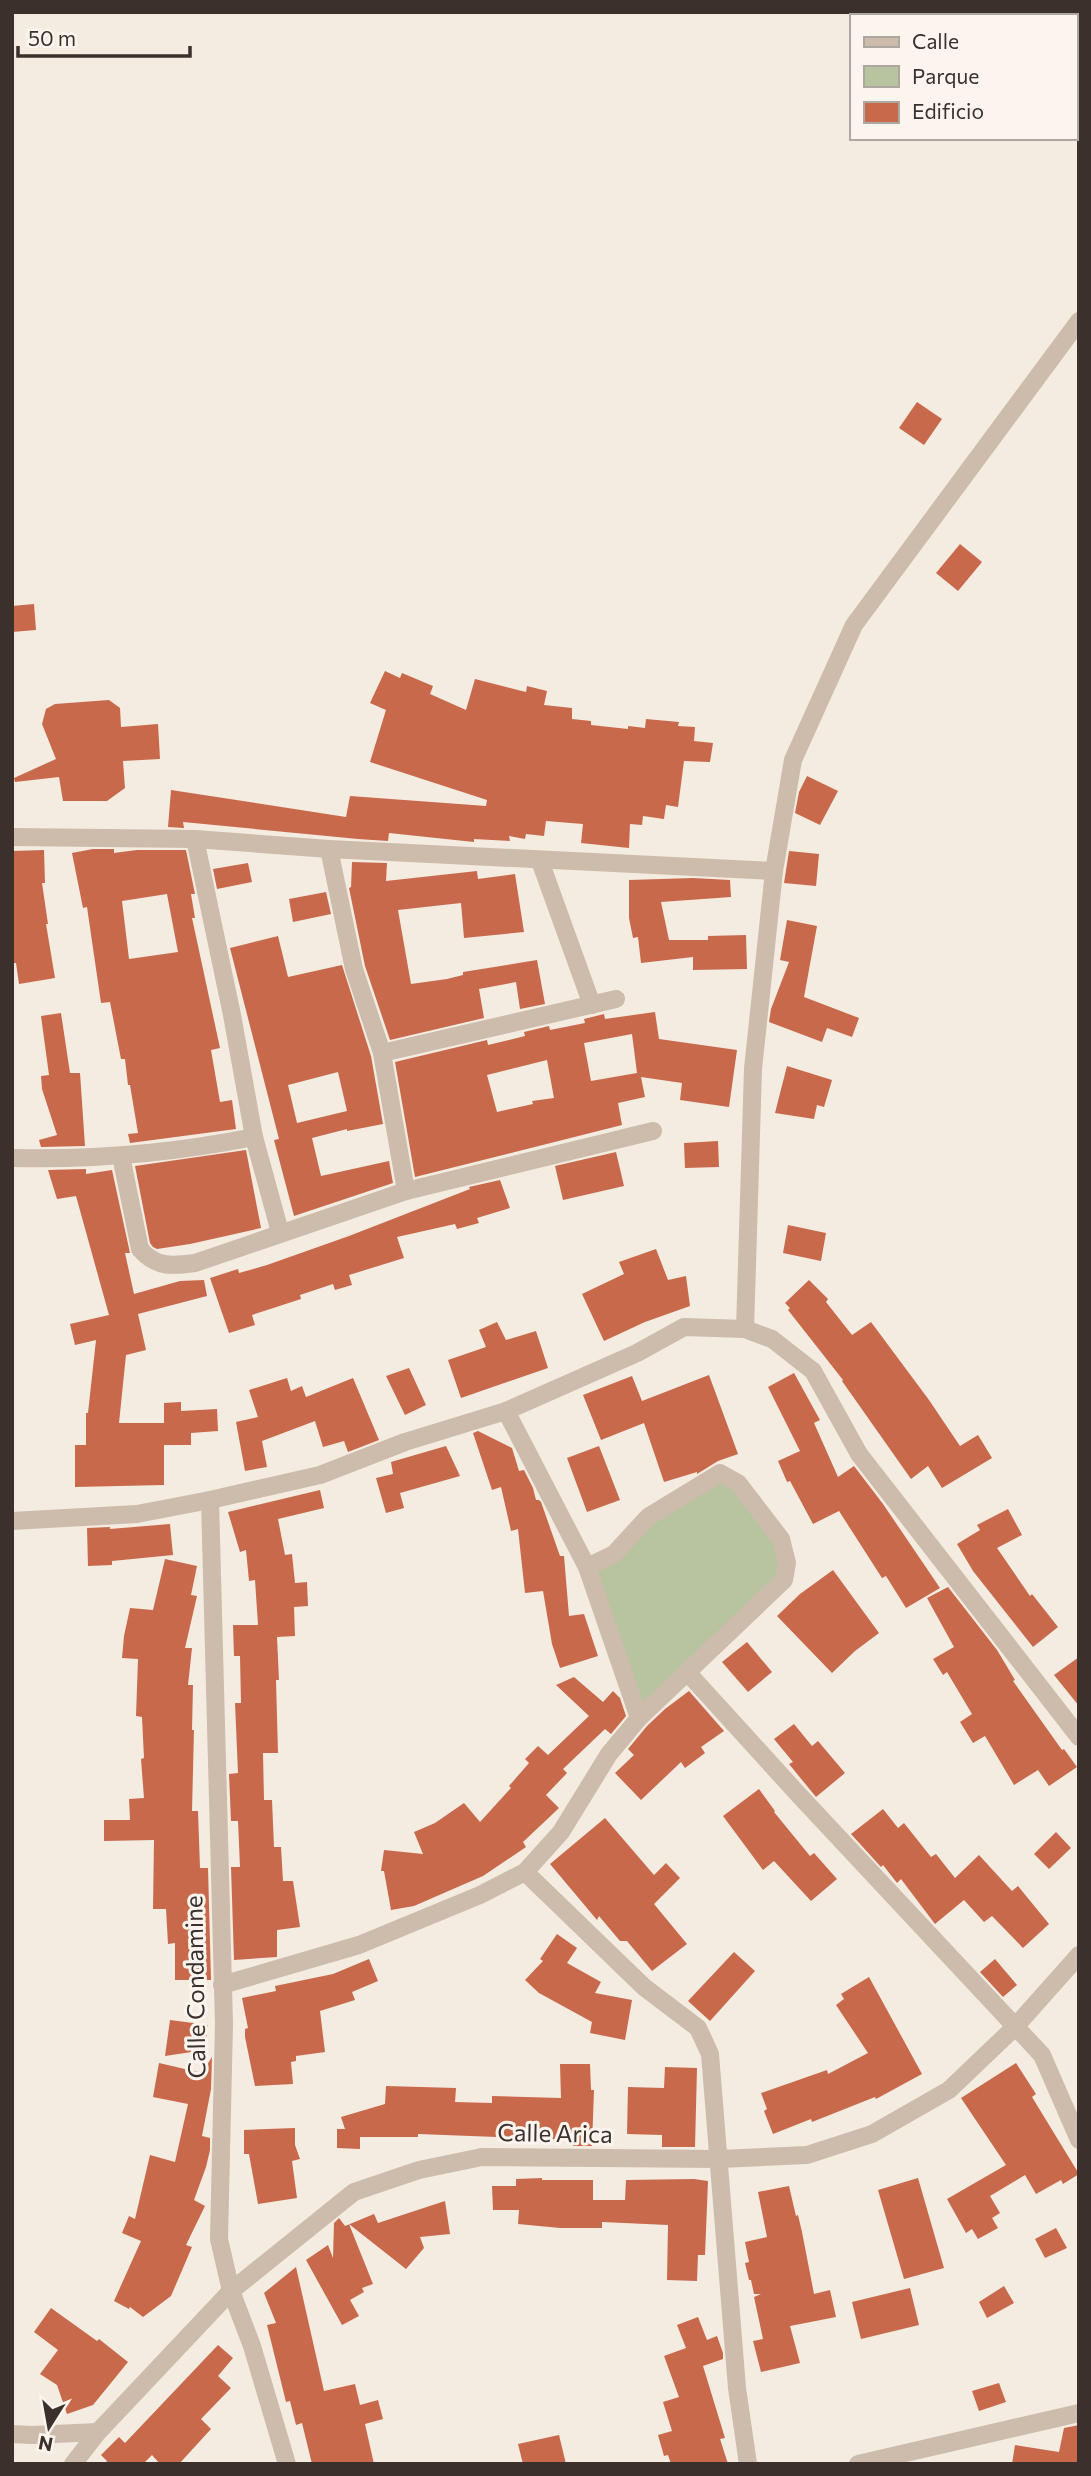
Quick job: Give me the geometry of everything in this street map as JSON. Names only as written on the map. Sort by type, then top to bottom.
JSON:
[{"type":"street","points":[[745,1329],[752,1069],[774,871],[793,760],[854,625],[1079,321]]},
{"type":"street","points":[[12,837],[195,839],[329,849],[774,871]]},
{"type":"street","points":[[195,839],[254,1136],[280,1232]]},
{"type":"street","points":[[329,849],[354,969],[382,1053],[406,1191]]},
{"type":"street","points":[[540,860],[592,1005]]},
{"type":"street","points":[[382,1053],[616,999]]},
{"type":"street","points":[[121,1156],[140,1249],[160,1265],[171,1267],[195,1263],[406,1191],[653,1131]]},
{"type":"street","points":[[12,1158],[121,1156],[204,1147],[254,1136]]},
{"type":"street","points":[[12,1521],[137,1514],[320,1475],[405,1442],[506,1411],[637,1353],[684,1327],[745,1329],[778,1343],[813,1371],[859,1454],[1079,1737]]},
{"type":"street","points":[[506,1411],[587,1567],[639,1718]]},
{"type":"street","points":[[222,1985],[359,1945],[480,1895],[525,1872],[561,1832],[609,1754],[639,1718],[786,1576],[781,1539],[738,1483],[720,1474],[648,1517],[614,1554],[587,1567]]},
{"type":"street","name":"Calle Condamine","points":[[210,1500],[224,2024],[219,2239],[231,2291],[252,2346],[287,2464]]},
{"type":"street","points":[[687,1672],[1042,2055],[1079,2140]]},
{"type":"street","points":[[525,1872],[644,1987],[698,2028],[710,2054],[737,2388],[748,2464]]},
{"type":"street","name":"Calle Arica","points":[[73,2464],[98,2432],[231,2291],[354,2192],[419,2170],[482,2157],[720,2159],[807,2155],[872,2134],[949,2090],[1015,2027],[1079,1955]]},
{"type":"street","points":[[858,2464],[1079,2413]]},
{"type":"street","points":[[12,2434],[98,2432]]},
{"type":"green space","points":[[720,1473],[757,1510],[787,1569],[639,1718],[587,1567]]},
{"type":"building","points":[[917,402],[942,419],[924,445],[899,428]]},
{"type":"building","points":[[960,544],[982,562],[958,591],[936,573]]},
{"type":"building","points":[[34,604],[36,630],[12,632],[12,606]]},
{"type":"building","points":[[385,671],[400,678],[402,673],[433,686],[430,694],[466,710],[475,679],[526,692],[527,686],[547,691],[544,705],[572,708],[572,719],[591,721],[591,725],[628,729],[628,726],[645,728],[646,719],[679,722],[678,726],[695,727],[694,741],[713,743],[710,762],[684,761],[678,807],[666,805],[664,819],[643,816],[642,825],[630,824],[629,848],[581,843],[583,824],[546,821],[544,836],[526,834],[525,839],[509,836],[510,841],[474,839],[474,842],[389,833],[388,841],[358,839],[183,822],[184,828],[168,827],[171,790],[346,817],[350,796],[486,806],[487,800],[370,762],[386,710],[370,703]]},
{"type":"building","points":[[109,700],[120,708],[121,727],[158,724],[160,759],[123,761],[125,788],[107,801],[63,801],[59,777],[15,782],[14,778],[56,759],[42,724],[46,709],[55,704]]},
{"type":"building","points":[[807,776],[838,791],[820,825],[795,813],[799,792]]},
{"type":"building","points":[[93,849],[114,849],[114,853],[186,850],[195,894],[191,894],[195,918],[192,918],[220,1048],[211,1050],[220,1102],[232,1100],[236,1129],[130,1143],[128,1134],[138,1133],[125,1059],[121,1059],[110,1002],[101,1003],[87,907],[83,908],[72,853]],"holes":[[[167,894],[178,952],[129,959],[122,901]]]},
{"type":"building","points":[[44,850],[45,883],[42,883],[55,978],[19,984],[16,963],[12,963],[12,851]]},
{"type":"building","points":[[789,851],[819,854],[816,886],[784,883]]},
{"type":"building","points":[[352,862],[387,863],[386,881],[477,871],[478,879],[515,874],[524,932],[464,938],[461,903],[398,910],[411,984],[537,960],[545,1004],[520,1009],[516,982],[479,989],[484,1018],[390,1040],[365,966],[349,888]]},
{"type":"building","points":[[248,863],[252,882],[217,889],[213,869]]},
{"type":"building","points":[[629,880],[730,880],[731,897],[661,902],[669,940],[708,940],[708,936],[746,935],[747,969],[693,970],[693,957],[641,963],[638,937],[633,938],[629,918]]},
{"type":"building","points":[[326,892],[331,914],[293,922],[289,899]]},
{"type":"building","points":[[787,920],[817,926],[804,997],[859,1018],[852,1037],[827,1028],[822,1042],[769,1022],[771,1009],[789,962],[780,960]]},
{"type":"building","points":[[278,936],[288,977],[342,965],[371,1056],[383,1124],[312,1138],[321,1176],[389,1161],[393,1183],[294,1216],[274,1140],[279,1139],[230,948]],"holes":[[[338,1072],[347,1111],[297,1123],[288,1085]]]},
{"type":"building","points":[[655,1012],[659,1039],[737,1050],[729,1107],[680,1100],[682,1083],[641,1077],[645,1097],[618,1103],[622,1125],[415,1177],[395,1062],[487,1040],[488,1045],[525,1036],[524,1032],[549,1026],[550,1030],[585,1023],[584,1019],[604,1014],[605,1019]],"holes":[[[632,1034],[637,1073],[591,1081],[584,1043]],[[547,1060],[554,1098],[532,1101],[533,1104],[497,1112],[487,1075]]]},
{"type":"building","points":[[61,1013],[70,1073],[80,1073],[85,1146],[41,1147],[39,1140],[57,1135],[42,1089],[41,1076],[49,1075],[41,1016]]},
{"type":"building","points":[[787,1066],[832,1080],[824,1107],[817,1105],[814,1119],[775,1113]]},
{"type":"building","points":[[718,1141],[719,1167],[685,1168],[684,1143]]},
{"type":"building","points":[[246,1150],[261,1228],[190,1244],[157,1249],[153,1247],[135,1166]]},
{"type":"building","points":[[616,1152],[624,1186],[563,1200],[555,1166]]},
{"type":"building","points":[[86,1169],[86,1174],[112,1170],[130,1253],[125,1253],[134,1294],[180,1281],[204,1280],[207,1296],[138,1314],[146,1350],[126,1355],[119,1423],[164,1423],[164,1403],[181,1402],[181,1411],[217,1409],[218,1431],[191,1433],[191,1445],[164,1445],[164,1485],[75,1487],[75,1445],[86,1445],[86,1413],[96,1340],[75,1345],[70,1324],[109,1315],[76,1196],[57,1199],[48,1170]]},
{"type":"building","points":[[500,1180],[510,1208],[477,1218],[479,1223],[457,1229],[455,1224],[397,1237],[404,1258],[349,1275],[352,1285],[335,1290],[333,1284],[300,1295],[301,1299],[252,1315],[255,1325],[229,1333],[210,1278],[238,1269],[239,1273],[267,1265],[349,1236],[470,1189],[469,1187]]},
{"type":"building","points":[[788,1225],[826,1233],[821,1261],[783,1253]]},
{"type":"building","points":[[656,1249],[668,1280],[686,1276],[690,1306],[645,1322],[604,1341],[582,1294],[624,1274],[619,1262]]},
{"type":"building","points":[[809,1280],[828,1299],[826,1302],[852,1335],[871,1322],[960,1446],[978,1435],[992,1458],[942,1488],[928,1466],[911,1479],[843,1380],[788,1310],[790,1308],[785,1303]]},
{"type":"building","points":[[497,1322],[506,1340],[536,1331],[548,1368],[461,1398],[448,1360],[486,1347],[479,1330]]},
{"type":"building","points":[[409,1368],[426,1405],[405,1415],[386,1376]]},
{"type":"building","points":[[794,1373],[820,1420],[814,1423],[838,1477],[854,1466],[940,1588],[906,1608],[886,1576],[882,1578],[839,1511],[813,1524],[790,1481],[787,1482],[778,1461],[800,1451],[768,1387]]},
{"type":"building","points":[[709,1375],[738,1454],[718,1461],[697,1474],[664,1482],[644,1423],[601,1440],[583,1395],[632,1376],[642,1401]]},
{"type":"building","points":[[287,1378],[291,1391],[302,1386],[306,1397],[353,1378],[379,1440],[348,1452],[344,1441],[323,1447],[315,1421],[262,1441],[267,1467],[245,1471],[236,1422],[258,1417],[249,1390]]},
{"type":"building","points":[[478,1431],[512,1448],[519,1471],[524,1470],[536,1500],[541,1502],[560,1556],[564,1556],[569,1616],[584,1614],[598,1656],[560,1668],[552,1644],[543,1591],[525,1593],[518,1529],[511,1531],[501,1487],[492,1490],[473,1433]]},
{"type":"building","points":[[446,1446],[460,1476],[400,1493],[404,1508],[386,1513],[376,1478],[393,1474],[391,1462]]},
{"type":"building","points":[[599,1446],[620,1500],[587,1512],[567,1458]]},
{"type":"building","points":[[320,1490],[324,1508],[278,1519],[285,1555],[292,1554],[295,1583],[307,1582],[308,1606],[294,1607],[295,1636],[277,1637],[278,1753],[263,1753],[264,1800],[272,1800],[274,1847],[281,1847],[283,1881],[293,1881],[300,1927],[277,1930],[277,1957],[234,1960],[231,1867],[240,1867],[238,1821],[231,1821],[229,1774],[238,1773],[235,1703],[241,1703],[240,1656],[234,1656],[233,1625],[258,1625],[255,1580],[249,1581],[246,1550],[240,1552],[228,1512]]},
{"type":"building","points":[[1008,1509],[1022,1535],[997,1548],[1030,1596],[1032,1594],[1058,1627],[1033,1647],[973,1571],[957,1544],[980,1530],[977,1525]]},
{"type":"building","points":[[170,1524],[173,1555],[88,1566],[87,1528],[110,1529]]},
{"type":"building","points":[[165,1559],[197,1566],[191,1595],[197,1596],[185,1648],[192,1648],[188,1685],[193,1685],[192,1811],[198,1811],[200,1868],[208,1868],[211,1980],[175,1980],[175,1943],[168,1944],[166,1909],[153,1909],[154,1840],[104,1841],[104,1820],[130,1820],[129,1799],[144,1798],[142,1717],[136,1716],[138,1659],[122,1658],[130,1608],[153,1610]]},
{"type":"building","points":[[833,1570],[879,1633],[832,1673],[777,1616],[800,1594]]},
{"type":"building","points":[[948,1587],[997,1650],[1015,1680],[1013,1681],[1077,1767],[1049,1786],[1038,1770],[1014,1785],[985,1736],[973,1743],[960,1722],[972,1714],[947,1672],[943,1675],[933,1659],[954,1647],[927,1598]]},
{"type":"building","points":[[747,1642],[772,1672],[748,1692],[722,1662]]},
{"type":"building","points":[[1079,1657],[1079,1706],[1054,1675]]},
{"type":"building","points":[[574,1677],[603,1702],[613,1691],[620,1698],[626,1716],[611,1734],[605,1729],[563,1769],[567,1773],[546,1795],[559,1808],[523,1842],[526,1847],[483,1876],[414,1906],[391,1910],[384,1871],[381,1871],[384,1850],[423,1854],[414,1832],[435,1823],[464,1803],[480,1822],[511,1788],[509,1786],[529,1763],[525,1759],[538,1746],[548,1755],[589,1716],[556,1685]]},
{"type":"building","points":[[689,1691],[724,1731],[701,1747],[705,1753],[685,1768],[681,1762],[641,1800],[615,1773],[634,1755],[628,1749],[647,1726]]},
{"type":"building","points":[[794,1724],[812,1746],[818,1741],[845,1773],[816,1797],[789,1764],[793,1762],[774,1739]]},
{"type":"building","points":[[759,1789],[810,1856],[814,1853],[837,1879],[811,1901],[774,1861],[763,1870],[723,1816]]},
{"type":"building","points":[[883,1809],[898,1828],[904,1823],[931,1857],[936,1854],[955,1878],[979,1855],[1012,1891],[1018,1886],[1049,1924],[1023,1948],[992,1916],[984,1922],[964,1900],[935,1924],[901,1879],[897,1883],[883,1865],[881,1867],[851,1834]]},
{"type":"building","points":[[605,1818],[654,1875],[666,1863],[680,1878],[654,1904],[687,1944],[652,1971],[627,1941],[620,1941],[599,1916],[597,1920],[550,1864]]},
{"type":"building","points":[[1056,1832],[1071,1848],[1049,1869],[1034,1854]]},
{"type":"building","points":[[557,1934],[577,1948],[567,1963],[601,1982],[595,1993],[632,2000],[625,2040],[590,2033],[592,2022],[539,1993],[525,1980],[543,1961],[540,1959]]},
{"type":"building","points":[[734,1952],[755,1971],[710,2021],[688,2001]]},
{"type":"building","points":[[369,1959],[378,1981],[352,1992],[355,2000],[320,2011],[325,2052],[296,2056],[296,2061],[291,2062],[293,2084],[255,2086],[245,2037],[245,2029],[248,2028],[242,1998],[276,1991],[275,1986],[333,1974]]},
{"type":"building","points":[[995,1959],[1017,1985],[1003,1997],[980,1972]]},
{"type":"building","points":[[869,1977],[922,2074],[876,2099],[875,2097],[773,2134],[764,2111],[767,2109],[761,2093],[827,2070],[828,2074],[868,2053],[836,2005],[844,1999],[841,1994]]},
{"type":"building","points":[[170,2020],[208,2025],[205,2050],[165,2056]]},
{"type":"building","points":[[212,2057],[211,2089],[202,2136],[210,2138],[210,2150],[194,2200],[205,2206],[186,2245],[192,2247],[171,2296],[143,2317],[130,2307],[129,2309],[114,2301],[141,2241],[122,2233],[129,2216],[135,2219],[150,2155],[175,2162],[188,2104],[153,2097],[159,2063],[202,2073]]},
{"type":"building","points":[[1016,2063],[1036,2094],[1032,2097],[1079,2174],[1063,2184],[1061,2180],[1036,2194],[1025,2175],[990,2196],[1000,2213],[992,2218],[998,2228],[978,2239],[972,2229],[966,2233],[947,2199],[1006,2165],[961,2098]]},
{"type":"building","points":[[560,2064],[590,2064],[591,2090],[594,2090],[592,2146],[573,2146],[573,2140],[418,2134],[418,2137],[360,2137],[360,2149],[337,2148],[337,2129],[345,2129],[341,2117],[385,2104],[386,2086],[456,2088],[455,2102],[492,2103],[492,2096],[561,2098]]},
{"type":"building","points":[[665,2067],[697,2068],[695,2147],[662,2147],[662,2135],[627,2134],[628,2087],[664,2088]]},
{"type":"building","points":[[295,2128],[295,2145],[300,2159],[292,2161],[297,2198],[258,2204],[249,2154],[244,2154],[244,2130]]},
{"type":"building","points":[[918,2178],[944,2268],[904,2279],[878,2190]]},
{"type":"building","points":[[516,2179],[593,2180],[593,2200],[625,2200],[626,2180],[708,2181],[705,2255],[698,2255],[697,2281],[667,2280],[668,2225],[602,2222],[602,2228],[560,2228],[518,2224],[519,2210],[493,2210],[492,2186],[516,2186]]},
{"type":"building","points":[[789,2186],[802,2232],[814,2294],[830,2290],[836,2317],[790,2326],[800,2363],[761,2372],[753,2341],[763,2339],[754,2297],[761,2294],[754,2294],[749,2280],[745,2263],[749,2262],[745,2242],[767,2237],[758,2192]]},
{"type":"building","points":[[445,2201],[450,2234],[420,2237],[424,2248],[406,2269],[349,2224],[374,2214],[378,2223]]},
{"type":"building","points":[[339,2218],[345,2226],[349,2224],[373,2284],[362,2288],[364,2292],[350,2300],[359,2316],[342,2325],[306,2260],[328,2245],[333,2258],[334,2223]]},
{"type":"building","points":[[1056,2228],[1067,2248],[1045,2258],[1035,2239]]},
{"type":"building","points":[[296,2267],[324,2391],[355,2384],[360,2405],[378,2400],[383,2419],[365,2424],[374,2464],[312,2464],[302,2423],[296,2425],[290,2401],[286,2402],[267,2325],[276,2323],[264,2293]]},
{"type":"building","points":[[1004,2286],[1014,2303],[987,2318],[979,2302]]},
{"type":"building","points":[[910,2288],[919,2325],[861,2339],[852,2302]]},
{"type":"building","points":[[51,2308],[97,2341],[99,2339],[128,2362],[93,2405],[67,2414],[57,2385],[40,2374],[58,2350],[34,2332]]},
{"type":"building","points":[[698,2317],[707,2340],[717,2336],[723,2353],[723,2359],[703,2366],[725,2438],[720,2439],[728,2464],[671,2464],[668,2455],[664,2456],[658,2435],[672,2431],[663,2402],[679,2397],[664,2356],[686,2348],[677,2325]]},
{"type":"building","points":[[218,2345],[233,2358],[218,2376],[231,2388],[201,2419],[211,2429],[179,2464],[160,2464],[152,2455],[146,2464],[105,2464],[107,2461],[101,2455],[119,2437],[125,2443]]},
{"type":"building","points":[[999,2383],[1006,2402],[979,2411],[972,2391]]},
{"type":"building","points":[[1079,2425],[1079,2464],[1012,2464],[1015,2445],[1059,2452],[1064,2428]]},
{"type":"building","points":[[559,2435],[566,2464],[523,2464],[518,2444]]}]
